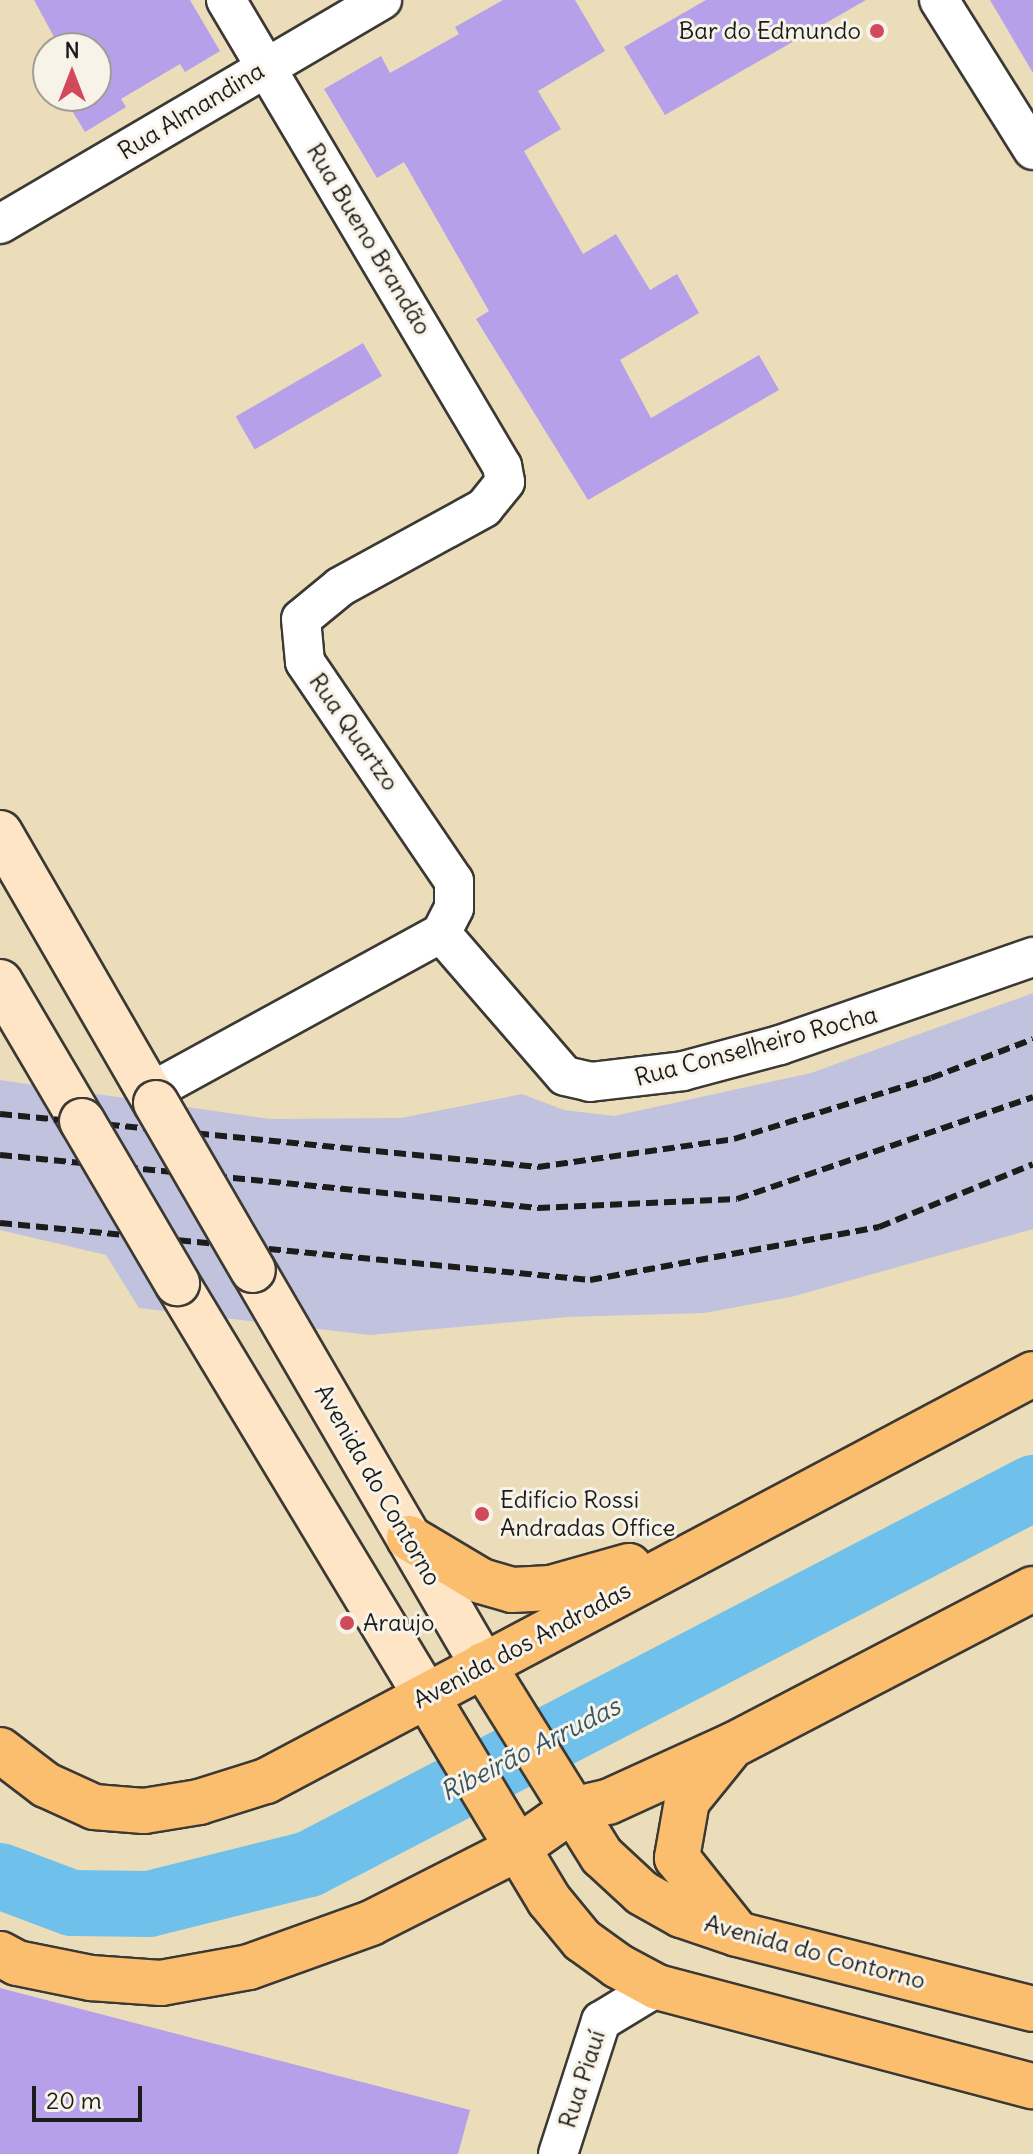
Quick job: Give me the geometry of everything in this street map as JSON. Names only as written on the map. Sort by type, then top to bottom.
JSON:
[{"type":"main road","name":"Avenida do Contorno","points":[[0,833],[409,1538],[606,1861],[642,1893],[681,1915],[737,1934],[1033,2009]]},
{"type":"main road","points":[[0,982],[177,1283],[437,1712],[511,1842],[582,1940],[657,1987],[1033,2086]]},
{"type":"main road","name":"Avenida dos Andradas","points":[[0,1750],[46,1785],[94,1807],[144,1811],[199,1802],[266,1781],[437,1712],[493,1680],[682,1558],[1033,1374]]},
{"type":"main road","points":[[409,1538],[481,1581],[512,1590],[551,1588],[682,1558]]},
{"type":"main road","points":[[0,1954],[17,1963],[91,1978],[161,1983],[249,1967],[371,1923],[511,1842],[568,1802],[608,1802],[733,1745],[1033,1589]]},
{"type":"main road","points":[[733,1745],[687,1801],[677,1858],[685,1874],[737,1934]]},
{"type":"street","name":"Rua Bueno Brandão","points":[[226,0],[495,451],[505,482]]},
{"type":"street","name":"Rua Almandina","points":[[0,224],[382,0]]},
{"type":"street","points":[[939,0],[1033,150]]},
{"type":"street","name":"Rua Quartzo","points":[[441,933],[454,908],[454,881],[305,662],[301,619],[340,587],[484,508],[505,482]]},
{"type":"street","points":[[153,1098],[441,933]]},
{"type":"street","name":"Rua Conselheiro Rocha","points":[[441,933],[565,1076],[590,1082],[683,1071],[780,1045],[1033,957]]},
{"type":"street","name":"Rua Piauí","points":[[558,2154],[601,2021],[657,1987]]},
{"type":"shaded area","points":[[1033,993],[1033,1229],[791,1297],[704,1313],[567,1317],[370,1335],[139,1308],[106,1255],[0,1230],[0,1080],[270,1119],[401,1118],[522,1094],[564,1110],[614,1116],[811,1073]]},
{"type":"building","points":[[34,0],[190,0],[220,51],[185,72],[180,64],[121,99],[126,107],[85,132],[73,112],[112,112],[112,32],[51,32]]},
{"type":"building","points":[[503,0],[575,0],[605,51],[538,91],[561,129],[524,151],[583,254],[616,234],[650,290],[677,274],[699,313],[620,360],[651,418],[759,355],[779,390],[588,500],[476,319],[489,311],[404,162],[377,178],[324,89],[381,56],[390,73],[459,34],[455,27]]},
{"type":"building","points":[[706,0],[866,0],[665,115],[624,47]]},
{"type":"building","points":[[990,0],[1033,0],[1033,73]]},
{"type":"building","points":[[363,343],[382,376],[255,449],[236,416]]},
{"type":"building","points":[[0,1988],[470,2110],[458,2154],[0,2154]]},
{"type":"waterway","name":"Ribeirão Arrudas","points":[[0,1876],[72,1903],[149,1904],[309,1864],[1033,1488]]},
{"type":"railway","points":[[0,1114],[538,1167],[734,1139],[931,1078],[1033,1039]]},
{"type":"railway","points":[[0,1155],[538,1208],[737,1199],[1033,1097]]},
{"type":"railway","points":[[0,1223],[590,1280],[879,1227],[1033,1164]]},
{"type":"place","name":"Bar do Edmundo","points":[[877,31]]},
{"type":"place","name":"Edifício Rossi Andradas Office","points":[[482,1514]]},
{"type":"place","name":"Araujo","points":[[347,1623]]}]
